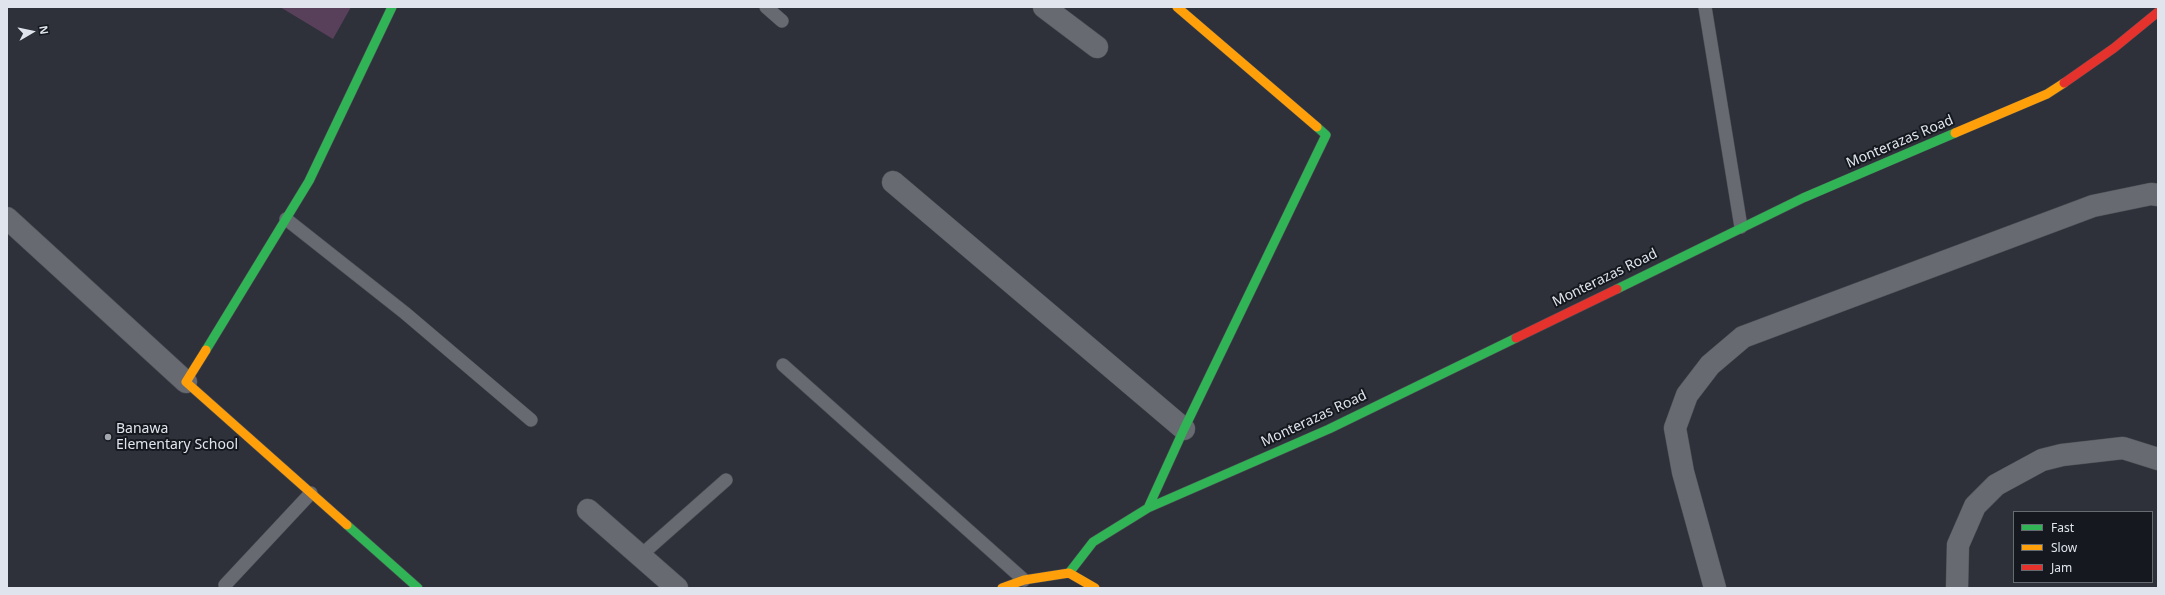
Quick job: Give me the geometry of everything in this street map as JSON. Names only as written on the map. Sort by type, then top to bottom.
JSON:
[{"type":"street","points":[[186,382],[309,181],[392,7]]},
{"type":"street","points":[[1044,7],[1097,47]]},
{"type":"street","points":[[1148,508],[1184,429],[1326,135],[1177,7]]},
{"type":"street","name":"Monterazas Road","points":[[1069,573],[1093,542],[1148,508],[1329,429],[1803,198],[2047,94],[2114,48],[2158,12]]},
{"type":"street","points":[[894,182],[1184,429]]},
{"type":"street","points":[[1715,588],[1683,472],[1675,428],[1687,395],[1710,365],[1743,337],[2093,206],[2151,194],[2158,195]]},
{"type":"street","points":[[7,218],[186,382],[418,588]]},
{"type":"street","points":[[1957,588],[1958,545],[1975,506],[1996,485],[2042,460],[2062,455],[2123,448],[2158,459]]},
{"type":"street","points":[[588,510],[677,588]]},
{"type":"street","points":[[1002,588],[1024,580],[1069,573],[1095,588]]},
{"type":"lane","points":[[766,7],[782,21]]},
{"type":"lane","points":[[1705,7],[1741,228]]},
{"type":"lane","points":[[286,219],[405,313],[531,420]]},
{"type":"lane","points":[[783,365],[1024,580]]},
{"type":"lane","points":[[640,556],[726,480]]},
{"type":"lane","points":[[225,585],[311,493]]},
{"type":"shaded area","points":[[280,7],[351,7],[333,39]]},
{"type":"traffic: fast","points":[[206,350],[309,181],[392,7]]},
{"type":"traffic: fast","points":[[1148,508],[1184,429],[1326,135],[1317,127]]},
{"type":"traffic: fast","points":[[1617,289],[1803,198],[1955,133]]},
{"type":"traffic: fast","points":[[1069,573],[1093,542],[1148,508],[1329,429],[1516,338]]},
{"type":"traffic: fast","points":[[347,525],[418,588]]},
{"type":"traffic: slow","points":[[1177,7],[1317,127]]},
{"type":"traffic: slow","points":[[1955,133],[2047,94],[2064,83]]},
{"type":"traffic: slow","points":[[206,350],[186,382],[347,525]]},
{"type":"traffic: slow","points":[[1069,573],[1095,588]]},
{"type":"traffic: slow","points":[[1002,588],[1024,580],[1069,573]]},
{"type":"traffic: jam","points":[[2064,83],[2114,48],[2158,12]]},
{"type":"traffic: jam","points":[[1516,338],[1617,289]]},
{"type":"place","name":"Banawa Elementary School","points":[[108,437]]}]
